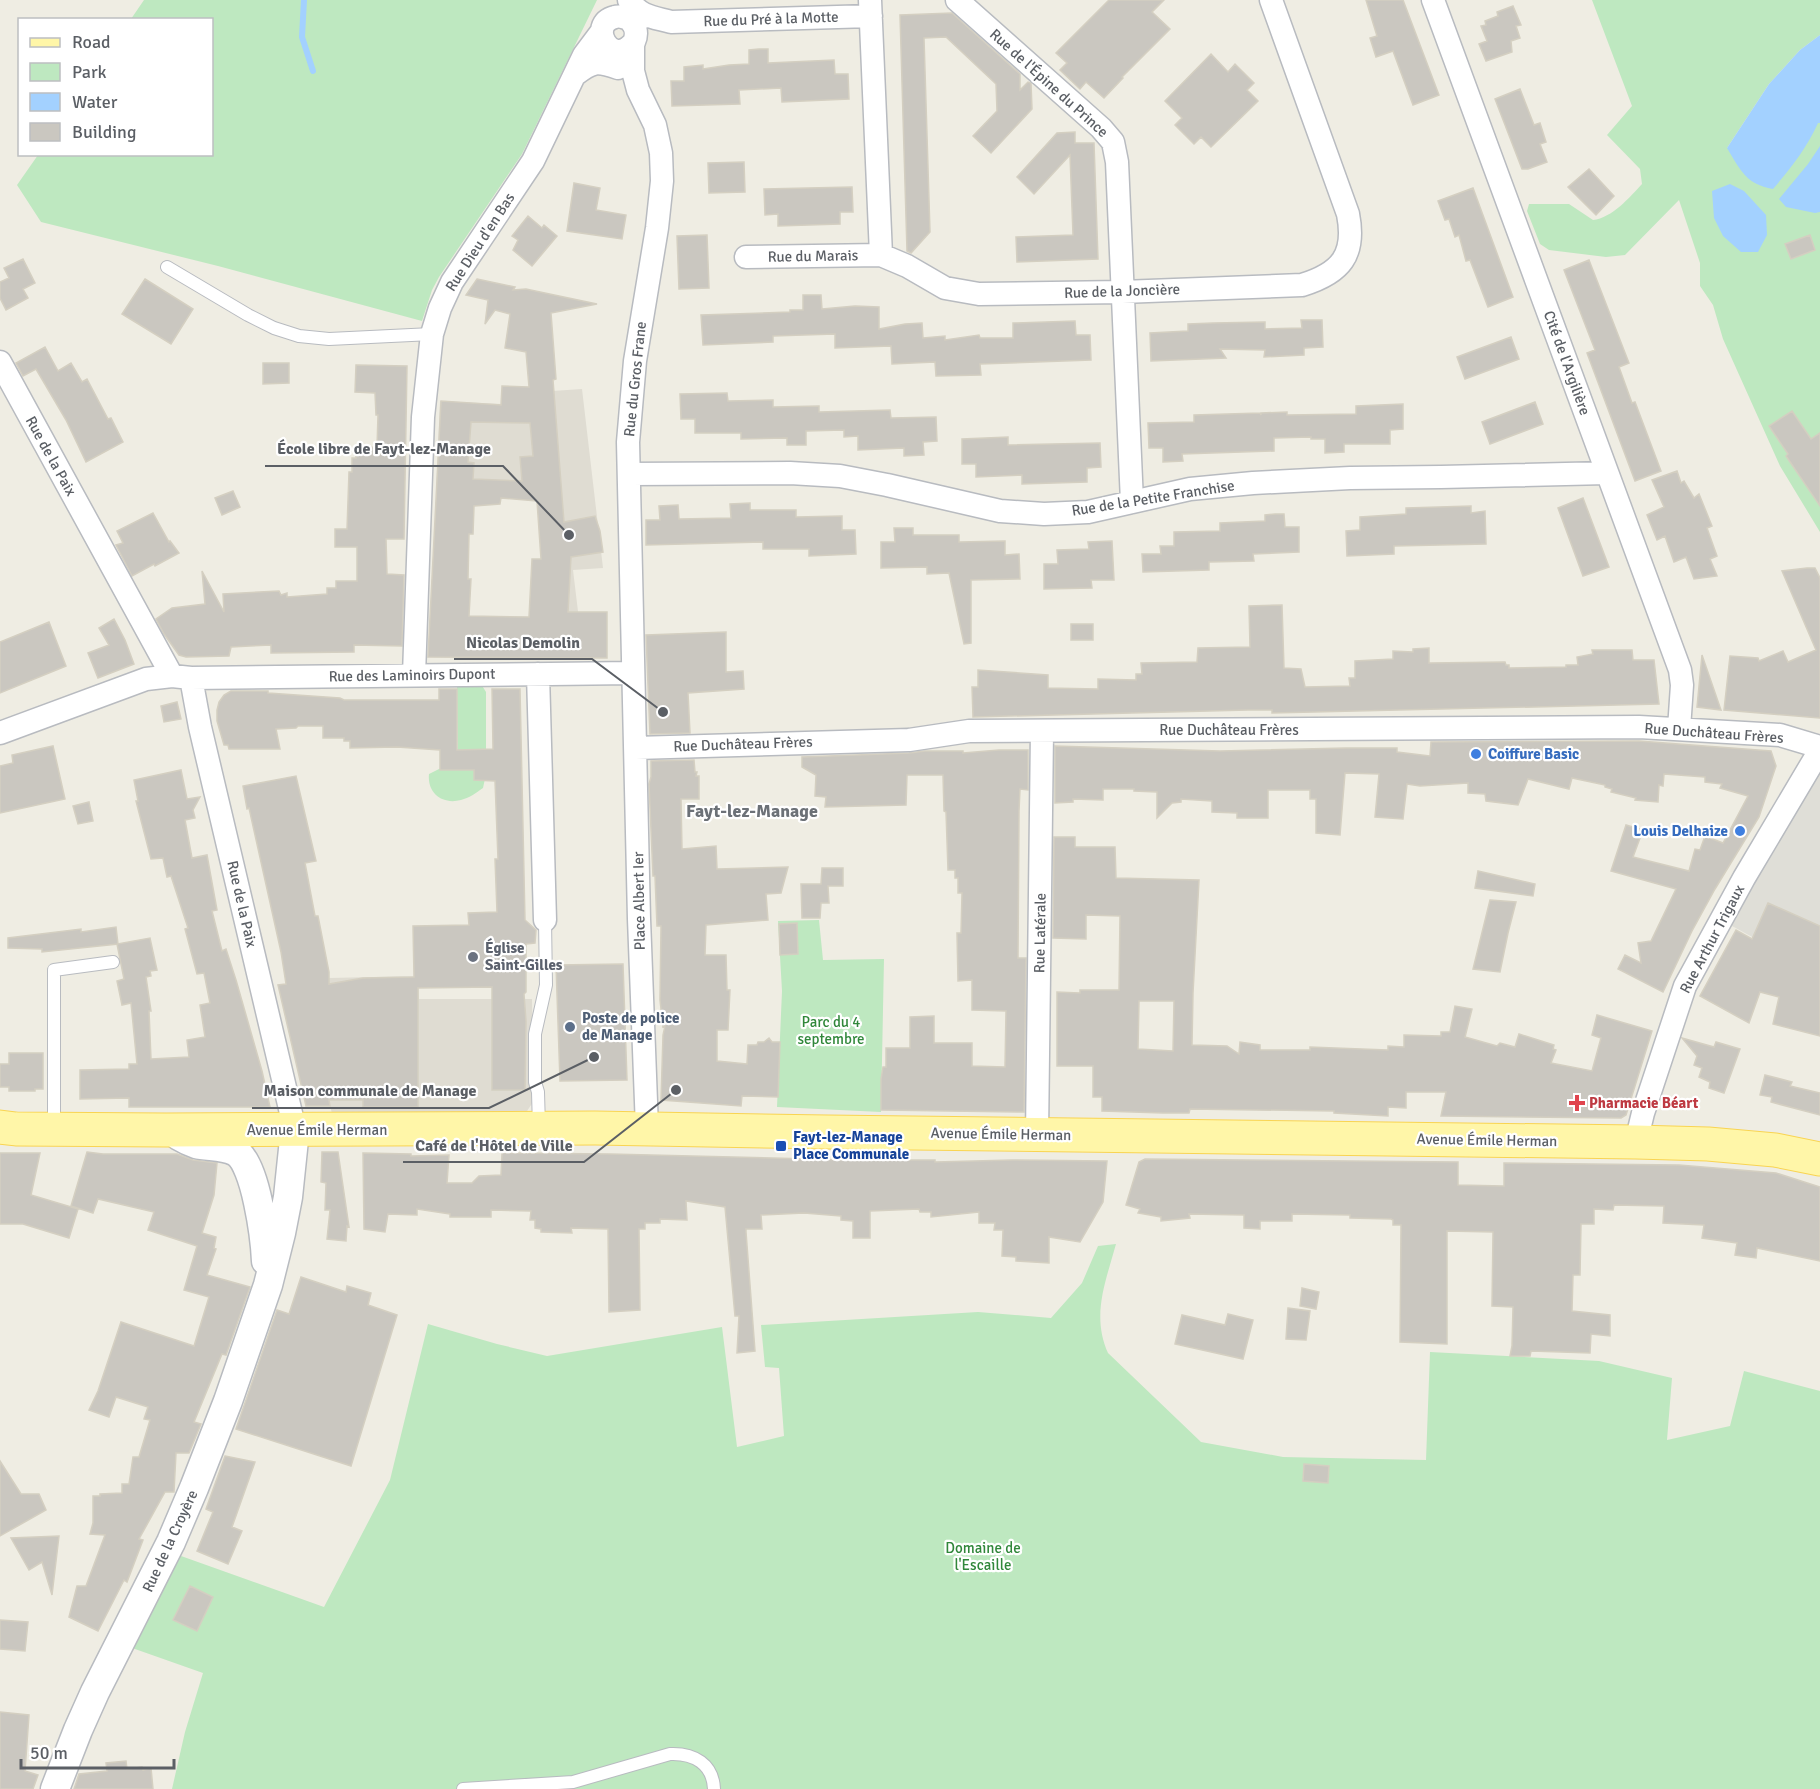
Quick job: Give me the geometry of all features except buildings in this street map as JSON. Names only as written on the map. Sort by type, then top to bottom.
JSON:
[{"type":"main road","name":"Avenue Émile Herman","points":[[5,1128],[166,1131],[647,1128],[1636,1142],[1708,1144],[1775,1150],[1820,1160]]},
{"type":"street","points":[[610,0],[624,28]]},
{"type":"street","name":"Rue de l'Épine du Prince","points":[[957,0],[1101,128],[1113,142],[1117,162],[1132,502]]},
{"type":"street","name":"Rue de la Joncière","points":[[880,255],[907,266],[945,288],[980,294],[1122,292],[1302,285],[1330,274],[1342,262],[1350,248],[1352,232],[1348,214],[1271,0]]},
{"type":"street","name":"Cité de l'Argilière","points":[[1433,0],[1680,670],[1682,685],[1679,729]]},
{"type":"street","points":[[870,8],[880,255]]},
{"type":"street","name":"Rue du Pré à la Motte","points":[[624,28],[671,22],[870,8]]},
{"type":"street","points":[[576,74],[590,63],[601,62],[624,28]]},
{"type":"street","points":[[576,74],[584,56],[624,28]]},
{"type":"street","name":"Rue du Gros Frane","points":[[624,28],[638,90],[655,125],[661,153],[662,181],[657,228],[635,361],[628,442],[633,673]]},
{"type":"street","name":"Rue Dieu d'en Bas","points":[[414,675],[423,417],[432,334],[440,308],[452,282],[533,161],[576,74]]},
{"type":"street","name":"Rue du Marais","points":[[746,257],[880,255]]},
{"type":"street","name":"Rue de la Paix","points":[[0,362],[182,677],[200,727],[295,1130]]},
{"type":"street","name":"Rue de la Petite Franchise","points":[[630,474],[790,473],[840,477],[888,485],[1000,511],[1044,514],[1088,512],[1190,489],[1253,483],[1350,478],[1607,473]]},
{"type":"street","name":"Rue des Laminoirs Dupont","points":[[0,733],[146,679],[633,673]]},
{"type":"street","name":"Place Albert Ier","points":[[633,673],[647,1128]]},
{"type":"street","points":[[538,674],[545,920]]},
{"type":"street","name":"Rue Duchâteau Frères","points":[[636,748],[909,740],[969,731],[1639,727],[1780,735],[1820,749]]},
{"type":"street","name":"Rue Latérale","points":[[1038,1135],[1042,731]]},
{"type":"street","name":"Rue Arthur Trigaux","points":[[1636,1142],[1685,986],[1744,878],[1820,749]]},
{"type":"street","name":"Rue de la Croyère","points":[[54,1789],[118,1643],[181,1520],[228,1401],[268,1285],[288,1197],[295,1130]]},
{"type":"street","name":"Rue de la Croyère","points":[[166,1131],[194,1144],[223,1147],[236,1152],[244,1159],[254,1189],[265,1238],[268,1285]]},
{"type":"lane","points":[[167,267],[248,315],[274,328],[299,336],[329,339],[432,334]]},
{"type":"lane","points":[[539,1128],[538,1092],[535,1082],[535,1034],[546,985],[545,920]]},
{"type":"lane","points":[[54,1129],[54,970],[113,962]]},
{"type":"lane","points":[[464,1789],[576,1786],[670,1754],[681,1754],[700,1760],[711,1773],[714,1789]]},
{"type":"shaded area","points":[[582,389],[603,568],[573,570],[580,628],[578,658],[536,658],[536,627],[543,581],[537,501],[436,492],[440,401],[502,404],[523,393]]},
{"type":"shaded area","points":[[1820,773],[1820,966],[1756,939],[1721,920],[1812,779]]},
{"type":"shaded area","points":[[418,976],[419,999],[532,999],[533,1102],[527,1111],[332,1114],[328,1071],[329,978]]},
{"type":"green space","points":[[144,0],[597,0],[522,154],[439,277],[432,290],[422,321],[218,266],[41,222],[17,185],[37,156],[213,156],[213,18],[132,18]]},
{"type":"green space","points":[[1592,0],[1820,0],[1820,35],[1800,50],[1769,84],[1727,148],[1820,103],[1820,532],[1780,466],[1723,339],[1713,305],[1700,286],[1700,263],[1679,200],[1625,255],[1606,257],[1549,250],[1540,244],[1527,211],[1529,204],[1569,204],[1593,220],[1614,211],[1642,184],[1640,169],[1607,135],[1632,106]]},
{"type":"green space","points":[[467,683],[481,684],[486,692],[486,774],[483,788],[464,799],[448,801],[433,792],[430,787],[429,774],[441,768],[458,768],[457,687]]},
{"type":"green space","name":"Parc du 4 septembre","points":[[819,920],[823,960],[884,959],[881,1112],[777,1107],[782,991],[778,921]]},
{"type":"green space","name":"Domaine de l'Escaille","points":[[1116,1244],[1100,1312],[1103,1339],[1108,1353],[1201,1442],[1283,1457],[1426,1460],[1430,1352],[1599,1361],[1672,1378],[1667,1440],[1730,1426],[1744,1371],[1820,1391],[1820,1789],[172,1789],[185,1732],[203,1673],[118,1643],[167,1551],[324,1607],[390,1480],[428,1324],[547,1356],[722,1327],[737,1447],[784,1436],[779,1368],[765,1367],[761,1325],[978,1312],[1051,1318],[1082,1283],[1098,1246]]},
{"type":"water","points":[[1820,35],[1820,123],[1798,158],[1773,189],[1756,184],[1745,175],[1727,148],[1769,84],[1800,50]]},
{"type":"water","points":[[1820,146],[1820,212],[1786,207],[1779,199]]},
{"type":"water","points":[[1730,184],[1744,191],[1766,215],[1767,235],[1758,252],[1741,252],[1723,236],[1714,218],[1712,191]]},
{"type":"waterway","points":[[304,0],[302,37],[313,71]]},
{"type":"place","name":"École libre de Fayt-lez-Manage","points":[[569,535]]},
{"type":"place","name":"Nicolas Demolin","points":[[663,712]]},
{"type":"place","name":"Coiffure Basic","points":[[1476,754]]},
{"type":"place","name":"Louis Delhaize","points":[[1740,831]]},
{"type":"place","name":"Église Saint-Gilles","points":[[473,957]]},
{"type":"place","name":"Poste de police de Manage","points":[[570,1027]]},
{"type":"place","name":"Maison communale de Manage","points":[[594,1057]]},
{"type":"place","name":"Café de l'Hôtel de Ville","points":[[676,1090]]},
{"type":"place","name":"Pharmacie Béart","points":[[1577,1103]]},
{"type":"place","name":"Fayt-lez-Manage Place Communale","points":[[781,1146]]},
{"type":"district","name":"Fayt-lez-Manage","points":[[752,811]]}]
